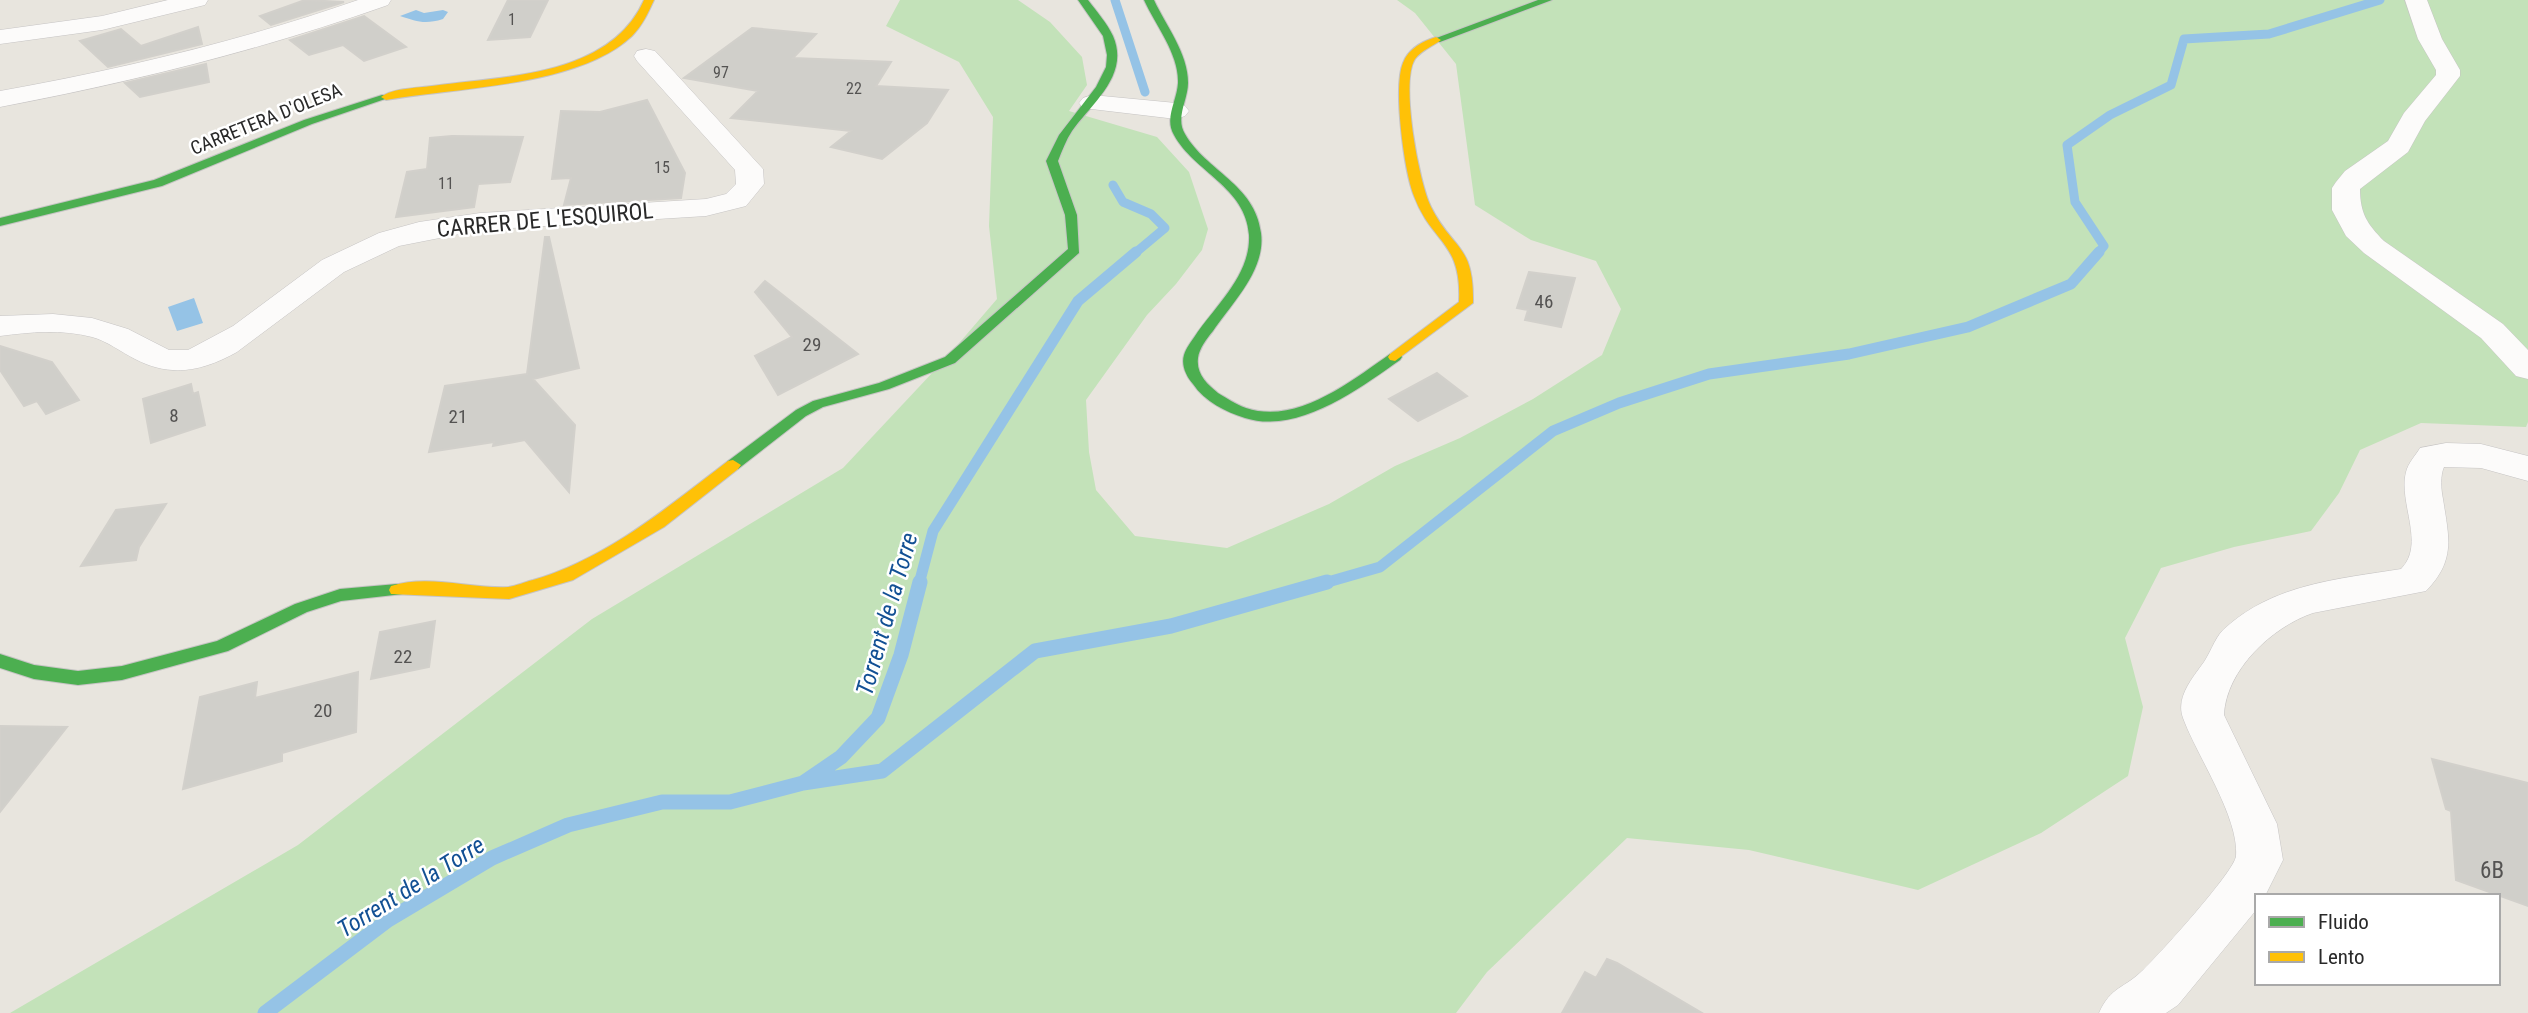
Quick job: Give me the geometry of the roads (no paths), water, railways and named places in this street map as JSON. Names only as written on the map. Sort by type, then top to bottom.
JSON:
[{"type":"street","points":[[0,37],[102,23],[197,0]]},
{"type":"street","points":[[0,99],[206,57],[296,30],[380,0]]},
{"type":"street","name":"CARRETERA D'OLESA","points":[[0,222],[136,191],[182,175],[299,124],[388,96],[531,73],[589,58],[612,47],[635,30],[649,0]]},
{"type":"street","points":[[0,661],[34,673],[78,678],[122,673],[222,646],[301,608],[340,594],[426,588],[509,593],[567,576],[658,523],[801,413],[818,404],[884,386],[950,360],[1074,250],[1076,232],[1073,215],[1056,182],[1052,161],[1073,123],[1092,103],[1110,76],[1111,50],[1106,34],[1083,0]]},
{"type":"street","points":[[1149,0],[1179,62],[1183,77],[1184,90],[1174,116],[1180,136],[1242,201],[1256,228],[1251,267],[1241,285],[1197,344],[1190,359],[1192,371],[1211,396],[1229,407],[1250,414],[1275,417],[1315,409],[1337,397],[1434,330],[1466,303],[1470,274],[1467,267],[1456,247],[1428,214],[1417,191],[1404,75],[1408,62],[1425,44],[1547,0]]},
{"type":"street","points":[[2416,0],[2425,28],[2448,70],[2448,76],[2413,119],[2399,146],[2355,177],[2346,188],[2346,210],[2356,230],[2374,247],[2492,331],[2528,369]]},
{"type":"street","name":"CARRER DE L'ESQUIROL","points":[[0,326],[45,323],[88,327],[122,337],[148,355],[161,360],[192,360],[223,346],[341,261],[381,242],[412,232],[515,219],[703,207],[737,200],[750,184],[748,169],[646,56]]},
{"type":"street","points":[[1092,103],[1176,110]]},
{"type":"street","points":[[2124,1013],[2160,988],[2241,893],[2260,860],[2254,824],[2203,715],[2204,694],[2236,642],[2283,608],[2309,599],[2412,582],[2425,568],[2431,545],[2423,490],[2424,470],[2432,456],[2461,452],[2492,456],[2528,469]]},
{"type":"water","points":[[416,10],[424,13],[443,10],[448,12],[443,19],[431,22],[400,16]]},
{"type":"water","points":[[194,298],[203,323],[177,331],[168,307]]},
{"type":"waterway","name":"Torrent de la Torre","points":[[1115,0],[1145,92]]},
{"type":"waterway","points":[[2097,254],[2104,246],[2075,202],[2067,145],[2110,115],[2171,85],[2184,39],[2269,34],[2380,0]]},
{"type":"waterway","name":"Torrent de la Torre","points":[[1113,185],[1123,202],[1151,214],[1165,228],[1134,254]]},
{"type":"waterway","name":"Torrent de la Torre","points":[[919,584],[933,531],[1078,301],[1136,252]]},
{"type":"waterway","points":[[1321,584],[1380,567],[1553,431],[1619,403],[1709,374],[1849,354],[1968,327],[2071,284],[2099,252]]},
{"type":"waterway","name":"Torrent de la Torre","points":[[803,783],[841,757],[878,718],[901,655],[920,582]]},
{"type":"waterway","points":[[803,783],[882,771],[1035,651],[1171,626],[1327,582]]},
{"type":"waterway","name":"Torrent de la Torre","points":[[265,1013],[388,920],[492,858],[568,825],[662,802],[730,802],[803,783]]}]
